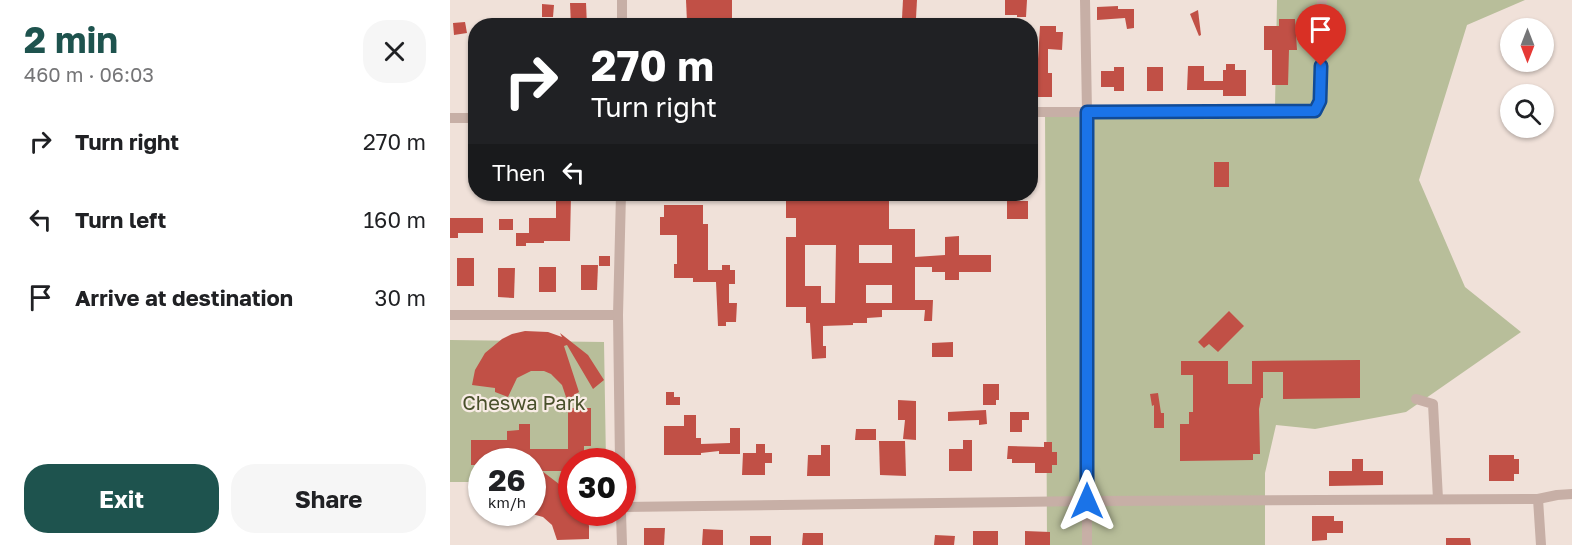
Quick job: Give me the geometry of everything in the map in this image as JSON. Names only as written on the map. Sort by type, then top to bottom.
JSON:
[{"type":"street","points":[[622,0],[622,18]]},
{"type":"street","points":[[1085,0],[1087,545]]},
{"type":"street","points":[[1038,112],[1315,111],[1320,101],[1322,0]]},
{"type":"street","points":[[450,118],[468,118]]},
{"type":"street","points":[[620,448],[618,315],[621,201]]},
{"type":"street","points":[[450,315],[618,315]]},
{"type":"street","points":[[1416,399],[1433,404],[1438,499]]},
{"type":"street","points":[[636,507],[1087,501],[1538,499],[1572,494]]},
{"type":"street","points":[[1538,499],[1541,545]]},
{"type":"street","points":[[621,526],[622,545]]},
{"type":"green space","points":[[1277,0],[1525,0],[1467,25],[1419,180],[1465,287],[1521,332],[1406,412],[1315,429],[1276,425],[1265,473],[1265,545],[1047,545],[1045,109],[1275,107]]},
{"type":"green space","name":"Cheswa Park","points":[[450,340],[604,342],[606,448],[558,448],[558,484],[546,483],[546,448],[468,448],[468,482],[450,482]]},
{"type":"building","points":[[686,0],[732,0],[732,18],[687,18]]},
{"type":"building","points":[[903,0],[917,0],[916,18],[902,18]]},
{"type":"building","points":[[1005,0],[1027,0],[1026,17],[1005,15]]},
{"type":"building","points":[[570,3],[586,3],[587,18],[571,18]]},
{"type":"building","points":[[542,4],[554,5],[553,17],[542,17]]},
{"type":"building","points":[[1118,6],[1118,9],[1134,9],[1134,28],[1127,29],[1125,18],[1097,20],[1097,7]]},
{"type":"building","points":[[1198,10],[1201,35],[1199,36],[1190,14]]},
{"type":"building","points":[[1279,19],[1295,19],[1297,50],[1289,50],[1288,85],[1272,85],[1272,50],[1264,50],[1264,26],[1279,26]]},
{"type":"building","points":[[465,22],[467,33],[454,35],[453,23]]},
{"type":"building","points":[[1040,26],[1056,26],[1056,32],[1063,32],[1062,50],[1048,49],[1048,73],[1052,73],[1052,97],[1038,97]]},
{"type":"building","points":[[1226,64],[1235,64],[1235,70],[1246,70],[1246,96],[1223,96],[1223,90],[1187,90],[1188,66],[1204,66],[1204,81],[1223,81],[1223,70],[1226,70]]},
{"type":"building","points":[[1114,67],[1124,67],[1124,91],[1114,91],[1114,87],[1101,87],[1101,71],[1114,71]]},
{"type":"building","points":[[1147,67],[1163,67],[1163,91],[1147,91]]},
{"type":"building","points":[[1214,162],[1229,162],[1229,187],[1214,187]]},
{"type":"building","points":[[556,201],[571,201],[570,241],[544,241],[544,243],[526,243],[526,246],[516,246],[516,233],[529,233],[529,218],[556,218]]},
{"type":"building","points":[[786,201],[889,201],[889,229],[915,229],[915,257],[945,255],[945,237],[959,236],[959,255],[991,255],[991,272],[959,272],[959,280],[945,280],[945,272],[932,272],[932,267],[915,267],[915,300],[933,300],[932,321],[924,321],[925,310],[882,310],[882,317],[867,318],[867,323],[823,326],[823,346],[826,346],[826,358],[812,359],[810,323],[806,323],[806,307],[786,307],[786,237],[796,237],[796,218],[786,218]],"holes":[[[805,245],[836,245],[835,303],[821,303],[821,286],[805,286]],[[859,245],[892,245],[892,263],[859,263]],[[866,285],[892,285],[892,303],[866,303]]]},
{"type":"building","points":[[1007,201],[1028,201],[1028,219],[1007,219]]},
{"type":"building","points":[[664,205],[703,205],[703,224],[708,224],[708,270],[722,270],[722,265],[730,265],[730,270],[735,270],[735,284],[729,284],[729,303],[737,303],[736,322],[726,322],[726,326],[718,326],[716,282],[693,282],[693,278],[674,278],[674,264],[677,264],[677,235],[660,235],[660,217],[664,217]]},
{"type":"building","points":[[450,218],[483,218],[483,233],[458,233],[458,238],[450,238]]},
{"type":"building","points":[[499,219],[513,219],[513,230],[499,230]]},
{"type":"building","points":[[599,256],[610,256],[610,266],[599,266]]},
{"type":"building","points":[[457,258],[474,258],[474,286],[457,286]]},
{"type":"building","points":[[581,265],[598,265],[597,290],[581,290]]},
{"type":"building","points":[[539,267],[556,267],[556,292],[539,292]]},
{"type":"building","points":[[498,268],[515,268],[514,298],[498,297]]},
{"type":"building","points":[[1229,311],[1244,326],[1218,352],[1209,344],[1204,348],[1198,342]]},
{"type":"building","points":[[525,331],[548,332],[562,337],[560,333],[588,355],[604,380],[593,389],[567,345],[564,346],[579,392],[567,400],[562,385],[551,374],[544,371],[531,371],[517,378],[508,397],[495,392],[495,388],[472,385],[475,370],[485,353],[502,339]]},
{"type":"building","points":[[953,342],[953,357],[932,357],[932,343]]},
{"type":"building","points":[[1360,360],[1360,398],[1283,399],[1283,372],[1263,372],[1263,398],[1261,398],[1259,409],[1260,454],[1253,454],[1253,460],[1180,461],[1180,424],[1189,424],[1189,412],[1193,412],[1193,375],[1181,375],[1181,361],[1228,361],[1228,384],[1252,384],[1252,361]]},
{"type":"building","points":[[983,384],[999,384],[999,400],[996,400],[996,405],[983,405]]},
{"type":"building","points":[[666,392],[674,392],[674,397],[680,397],[680,405],[666,405]]},
{"type":"building","points":[[1158,393],[1161,413],[1164,413],[1164,428],[1154,428],[1154,405],[1152,406],[1150,394]]},
{"type":"building","points":[[898,400],[916,401],[916,440],[903,439],[905,420],[898,420]]},
{"type":"building","points":[[568,408],[591,408],[591,446],[568,448]]},
{"type":"building","points":[[986,410],[987,424],[979,425],[979,420],[948,421],[948,412]]},
{"type":"building","points":[[1010,412],[1029,412],[1029,420],[1022,420],[1022,432],[1010,432]]},
{"type":"building","points":[[684,415],[696,415],[696,438],[701,438],[701,444],[730,443],[730,428],[740,428],[740,454],[719,454],[719,451],[701,453],[701,455],[664,455],[664,426],[684,426]]},
{"type":"building","points":[[519,424],[530,424],[530,448],[471,448],[471,440],[507,440],[507,431],[519,430]]},
{"type":"building","points":[[856,429],[876,429],[876,440],[855,440]]},
{"type":"building","points":[[963,440],[972,440],[972,471],[949,471],[949,449],[963,449]]},
{"type":"building","points":[[879,441],[905,441],[906,476],[880,475]]},
{"type":"building","points":[[1044,442],[1052,442],[1052,452],[1057,452],[1057,465],[1052,465],[1052,473],[1035,473],[1035,463],[1012,463],[1012,459],[1007,459],[1008,446],[1044,447]]},
{"type":"building","points":[[756,444],[765,444],[765,453],[772,453],[772,463],[765,463],[765,475],[742,475],[743,453],[756,453]]},
{"type":"building","points":[[821,445],[830,445],[830,476],[807,476],[808,455],[821,455]]},
{"type":"building","points":[[546,449],[558,449],[558,471],[546,471]]},
{"type":"building","points":[[1489,455],[1514,455],[1514,459],[1519,459],[1519,474],[1514,474],[1514,481],[1489,481]]},
{"type":"building","points":[[1352,459],[1363,459],[1363,471],[1383,471],[1383,485],[1329,486],[1329,471],[1352,471]]},
{"type":"building","points":[[546,474],[558,483],[558,526],[589,526],[589,539],[557,540],[552,525],[546,520]]},
{"type":"building","points":[[1312,516],[1334,516],[1334,521],[1343,521],[1343,533],[1327,533],[1327,540],[1312,541]]},
{"type":"building","points":[[644,528],[665,528],[664,545],[644,545]]},
{"type":"building","points":[[703,529],[723,530],[723,545],[702,545]]},
{"type":"building","points":[[973,531],[998,531],[998,545],[973,545]]},
{"type":"building","points":[[1025,531],[1050,532],[1050,545],[1025,545]]},
{"type":"building","points":[[803,533],[823,533],[823,545],[802,545]]},
{"type":"building","points":[[935,535],[955,536],[954,545],[934,545]]},
{"type":"building","points":[[750,536],[771,536],[771,545],[750,545]]},
{"type":"building","points":[[1446,538],[1470,538],[1471,545],[1446,545]]},
{"type":"route","points":[[1087,501],[1087,112],[1305,113],[1315,111],[1319,107],[1321,66]]}]
